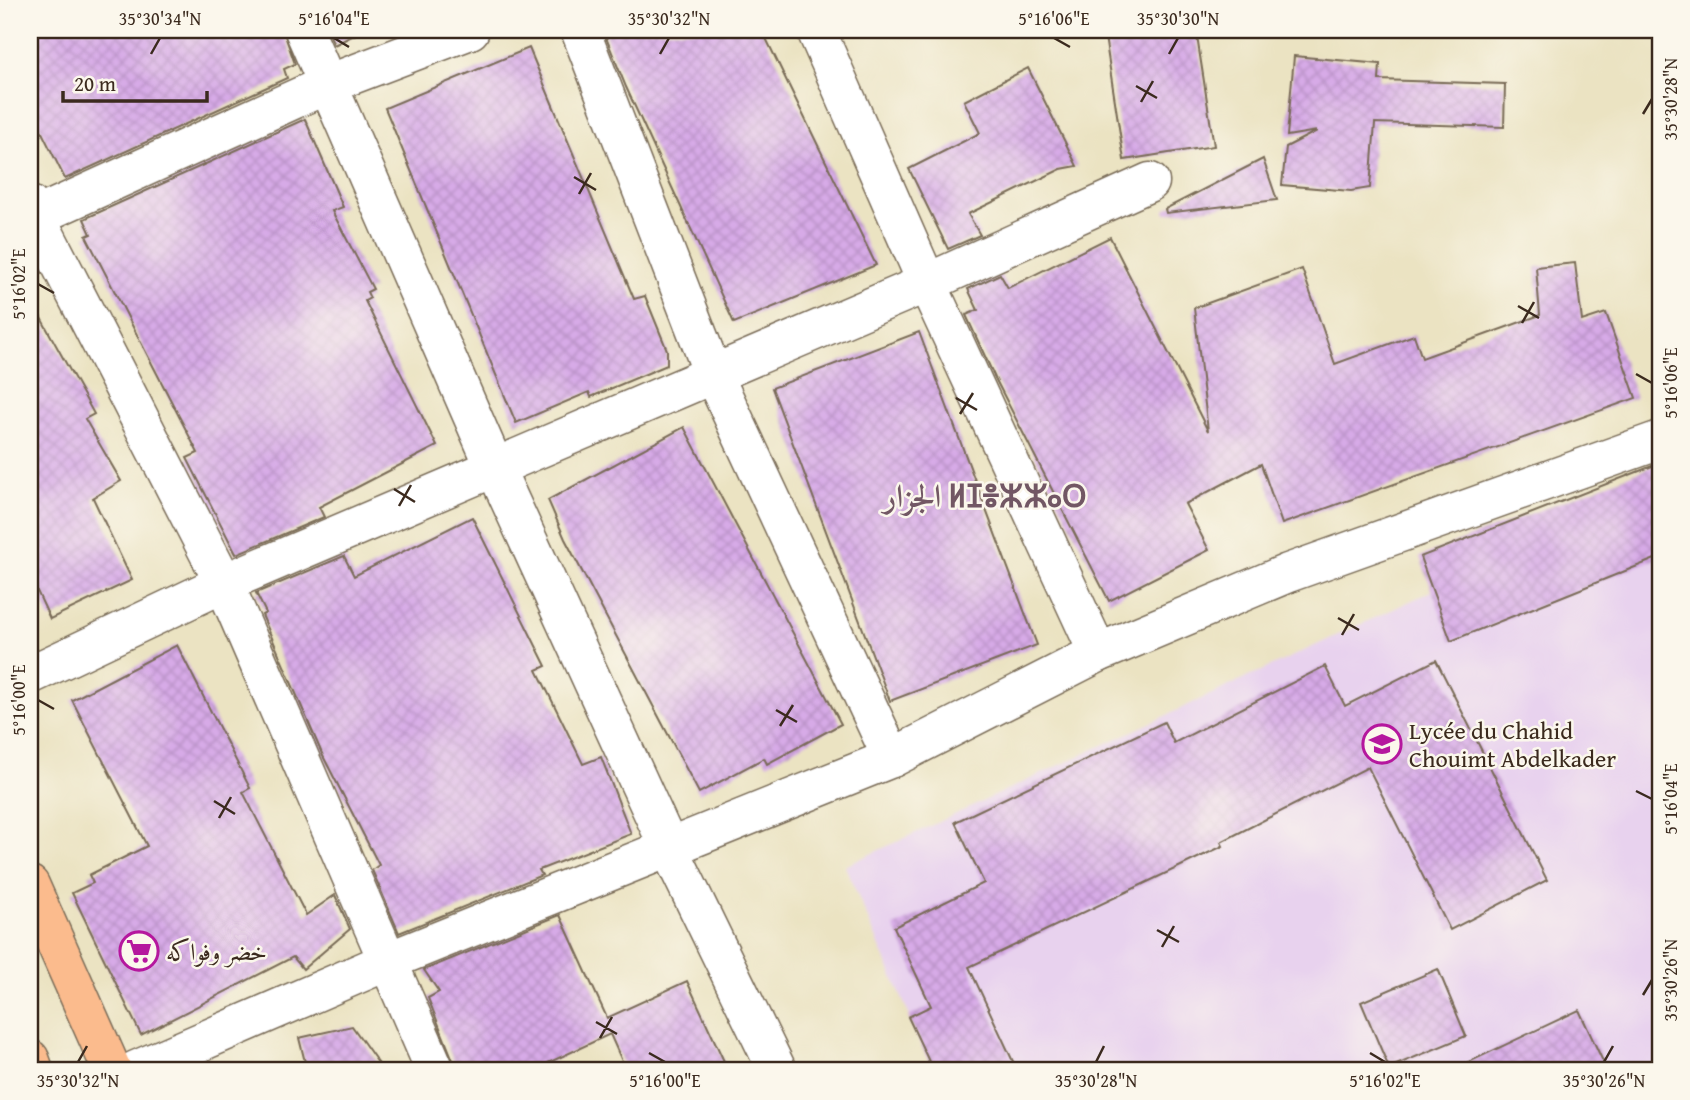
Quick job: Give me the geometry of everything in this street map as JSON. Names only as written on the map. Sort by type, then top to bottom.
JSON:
[{"type":"main road","points":[[30,885],[112,1070]]},
{"type":"main road","points":[[30,1059],[34,1070]]},
{"type":"street","points":[[304,30],[495,468],[669,848],[777,1070]]},
{"type":"street","points":[[435,1070],[225,583],[31,214],[328,84],[470,30]]},
{"type":"street","points":[[580,30],[713,373],[892,758]]},
{"type":"street","points":[[816,30],[927,283],[1098,653]]},
{"type":"street","points":[[30,675],[225,583],[927,283],[1150,182]]},
{"type":"street","points":[[136,1070],[388,961],[892,758],[1098,653],[1288,573],[1660,440]]},
{"type":"shaded area","name":"Lycée du Chahid Chouimt Abdelkader","points":[[1660,550],[1660,1070],[933,1070],[845,866],[1451,582],[1477,622]]},
{"type":"building","points":[[30,30],[283,30],[295,64],[284,69],[287,78],[65,179],[30,108]]},
{"type":"building","points":[[328,30],[364,30],[334,45]]},
{"type":"building","points":[[603,30],[762,30],[876,265],[734,323],[626,87]]},
{"type":"building","points":[[1104,30],[1196,30],[1214,146],[1124,160]]},
{"type":"building","points":[[529,48],[634,299],[645,296],[667,350],[667,365],[591,397],[589,392],[516,423],[385,108]]},
{"type":"building","points":[[1294,56],[1380,64],[1379,80],[1505,84],[1504,127],[1375,123],[1370,188],[1351,191],[1282,185],[1286,147],[1317,131],[1287,136]]},
{"type":"building","points":[[1028,68],[1077,166],[1061,169],[968,214],[980,235],[948,249],[909,169],[980,133],[964,101]]},
{"type":"building","points":[[305,119],[343,207],[332,211],[373,289],[367,292],[370,298],[365,301],[437,446],[319,507],[324,517],[236,554],[187,458],[198,453],[86,236],[91,234],[84,219]]},
{"type":"building","points":[[1263,159],[1277,200],[1166,213],[1165,209]]},
{"type":"building","points":[[1110,237],[1208,431],[1194,308],[1302,269],[1335,364],[1414,335],[1422,358],[1540,315],[1536,267],[1575,263],[1582,321],[1606,313],[1636,398],[1282,524],[1261,464],[1185,504],[1209,550],[1109,601],[995,378],[966,315],[978,310],[968,289],[1000,274],[1008,288]]},
{"type":"building","points":[[30,298],[94,414],[85,419],[121,481],[93,498],[132,580],[50,619],[30,576]]},
{"type":"building","points":[[919,332],[1037,645],[890,701],[772,388]]},
{"type":"building","points":[[684,427],[841,724],[767,764],[764,758],[699,793],[565,539],[548,500]]},
{"type":"building","points":[[1660,463],[1660,557],[1451,641],[1420,557]]},
{"type":"building","points":[[472,517],[546,666],[537,670],[583,764],[601,757],[631,834],[539,870],[542,875],[399,933],[372,870],[379,865],[323,756],[262,615],[266,613],[256,593],[344,556],[354,576]]},
{"type":"building","points":[[177,645],[250,788],[243,792],[306,915],[335,895],[350,929],[303,969],[293,957],[141,1035],[72,893],[93,883],[89,875],[147,846],[72,700]]},
{"type":"building","points":[[1436,660],[1547,880],[1450,930],[1368,767],[1221,842],[1223,846],[969,967],[1017,1070],[933,1070],[908,1017],[931,1006],[894,927],[984,883],[955,822],[1164,722],[1174,743],[1325,666],[1345,706]]},
{"type":"building","points":[[560,915],[607,1018],[687,981],[728,1070],[626,1070],[610,1034],[533,1070],[457,1070],[428,998],[439,992],[424,970]]},
{"type":"building","points":[[1438,969],[1466,1036],[1389,1068],[1361,1002]]},
{"type":"building","points":[[1579,1010],[1607,1070],[1452,1070]]},
{"type":"building","points":[[352,1026],[383,1070],[307,1070],[299,1038]]},
{"type":"place","name":"Lycée du Chahid Chouimt Abdelkader","points":[[1382,744]]},
{"type":"place","name":"خضر وفواكه","points":[[139,951]]},
{"type":"district","name":"الجزار ⵍⵊⴻⵣⵣⴰⵔ","points":[[985,495]]}]
